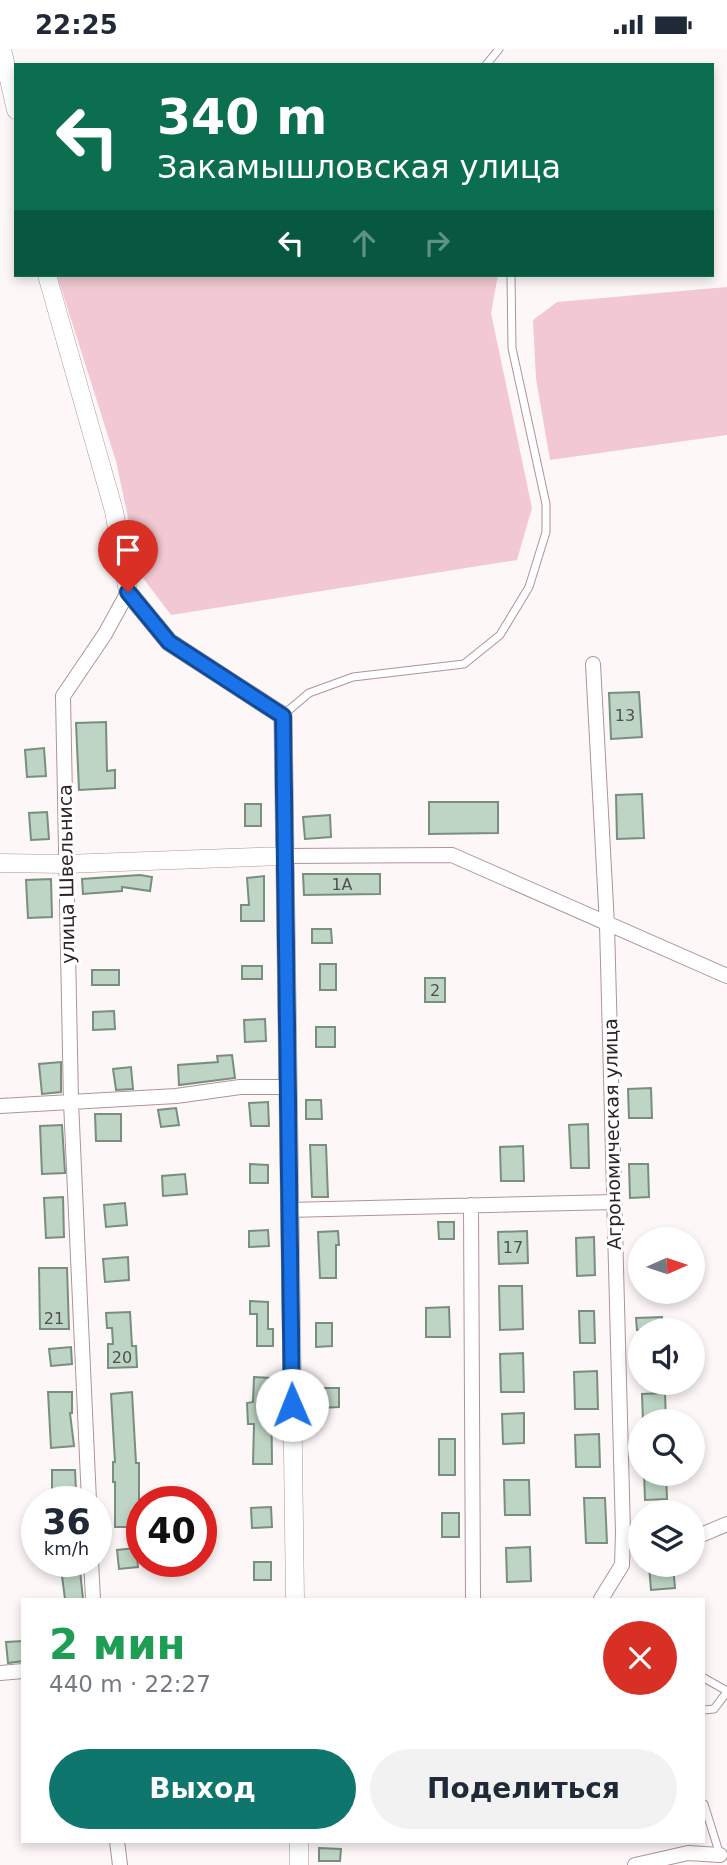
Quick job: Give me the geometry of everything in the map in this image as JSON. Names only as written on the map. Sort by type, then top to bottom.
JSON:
[{"type":"street","points":[[3,49],[14,101]]},
{"type":"street","points":[[48,277],[114,511],[128,592],[169,642],[283,716],[295,1598]]},
{"type":"street","name":"улица Швельниса","points":[[88,1486],[71,1102],[62,696],[106,634],[128,592]]},
{"type":"street","name":"Агрономическая улица","points":[[593,664],[607,925],[623,1533],[622,1565],[605,1597]]},
{"type":"street","points":[[0,863],[452,855],[727,977]]},
{"type":"street","points":[[0,1106],[176,1096],[240,1087],[287,1087]]},
{"type":"street","points":[[288,1210],[614,1202]]},
{"type":"street","points":[[471,1205],[473,1598]]},
{"type":"street","points":[[705,1533],[727,1524]]},
{"type":"street","points":[[623,1533],[628,1533]]},
{"type":"street","points":[[92,1577],[93,1598]]},
{"type":"street","points":[[0,1673],[21,1671]]},
{"type":"street","points":[[117,1843],[120,1865]]},
{"type":"street","points":[[299,1843],[299,1865]]},
{"type":"street","points":[[635,1865],[688,1853],[720,1856]]},
{"type":"lane","points":[[488,63],[499,49]]},
{"type":"lane","points":[[283,716],[309,693],[354,677],[464,664],[500,635],[529,587],[545,532],[546,504],[512,348],[511,277]]},
{"type":"lane","points":[[705,1679],[727,1691],[714,1709],[705,1710]]},
{"type":"lane","points":[[705,1807],[720,1856]]},
{"type":"shaded area","points":[[58,277],[498,277],[491,313],[532,508],[517,560],[171,615],[140,574],[116,461]]},
{"type":"shaded area","points":[[727,287],[727,435],[550,460],[536,379],[533,320],[557,302]]},
{"type":"building","points":[[639,692],[642,737],[611,739],[609,693]]},
{"type":"building","points":[[106,722],[107,771],[115,770],[115,788],[79,790],[76,723]]},
{"type":"building","points":[[44,748],[46,776],[27,777],[25,750]]},
{"type":"building","points":[[642,794],[644,838],[617,839],[616,795]]},
{"type":"building","points":[[429,802],[498,802],[498,833],[429,834]]},
{"type":"building","points":[[245,804],[261,804],[261,826],[245,826]]},
{"type":"building","points":[[47,812],[49,839],[31,840],[29,813]]},
{"type":"building","points":[[330,815],[331,837],[305,839],[303,817]]},
{"type":"building","points":[[303,874],[380,874],[380,894],[304,895]]},
{"type":"building","points":[[140,875],[152,877],[150,891],[122,887],[122,891],[83,894],[82,879]]},
{"type":"building","points":[[264,876],[264,921],[241,921],[241,905],[249,905],[247,878]]},
{"type":"building","points":[[51,879],[52,917],[28,918],[26,880]]},
{"type":"building","points":[[312,929],[331,929],[332,943],[312,943]]},
{"type":"building","points":[[320,964],[336,964],[336,990],[320,990]]},
{"type":"building","points":[[242,966],[262,966],[262,979],[242,979]]},
{"type":"building","points":[[92,970],[119,970],[119,985],[92,985]]},
{"type":"building","points":[[425,978],[445,978],[445,1002],[425,1002]]},
{"type":"building","points":[[114,1011],[115,1029],[93,1030],[93,1012]]},
{"type":"building","points":[[265,1019],[266,1041],[245,1042],[244,1020]]},
{"type":"building","points":[[316,1027],[335,1027],[335,1047],[316,1047]]},
{"type":"building","points":[[232,1055],[235,1078],[179,1085],[178,1065],[218,1062],[217,1056]]},
{"type":"building","points":[[61,1062],[61,1092],[42,1094],[39,1064]]},
{"type":"building","points":[[131,1067],[133,1089],[116,1090],[113,1069]]},
{"type":"building","points":[[651,1088],[652,1118],[629,1118],[628,1089]]},
{"type":"building","points":[[306,1100],[321,1100],[322,1119],[306,1119]]},
{"type":"building","points":[[268,1102],[269,1126],[251,1126],[249,1103]]},
{"type":"building","points":[[176,1108],[179,1125],[161,1127],[158,1110]]},
{"type":"building","points":[[95,1114],[121,1114],[121,1141],[96,1141]]},
{"type":"building","points":[[588,1124],[589,1168],[571,1168],[569,1125]]},
{"type":"building","points":[[62,1125],[65,1173],[42,1174],[40,1126]]},
{"type":"building","points":[[310,1145],[326,1145],[328,1197],[312,1197]]},
{"type":"building","points":[[523,1146],[524,1181],[501,1181],[500,1147]]},
{"type":"building","points":[[250,1164],[268,1165],[268,1183],[250,1183]]},
{"type":"building","points":[[629,1164],[648,1164],[649,1197],[630,1198]]},
{"type":"building","points":[[185,1174],[187,1194],[163,1196],[162,1176]]},
{"type":"building","points":[[63,1197],[64,1237],[46,1238],[44,1198]]},
{"type":"building","points":[[125,1203],[127,1225],[106,1227],[104,1205]]},
{"type":"building","points":[[438,1222],[454,1222],[454,1239],[439,1239]]},
{"type":"building","points":[[268,1230],[269,1246],[249,1247],[249,1231]]},
{"type":"building","points":[[338,1231],[336,1278],[320,1278],[318,1232]]},
{"type":"building","points":[[527,1231],[528,1263],[499,1264],[498,1232]]},
{"type":"building","points":[[594,1237],[595,1275],[577,1276],[576,1238]]},
{"type":"building","points":[[128,1257],[129,1280],[105,1282],[103,1259]]},
{"type":"building","points":[[39,1268],[67,1268],[69,1329],[40,1329]]},
{"type":"building","points":[[499,1286],[522,1286],[523,1329],[500,1330]]},
{"type":"building","points":[[250,1301],[268,1302],[268,1329],[273,1329],[273,1346],[257,1346],[257,1314],[250,1314]]},
{"type":"building","points":[[449,1307],[450,1337],[426,1337],[426,1308]]},
{"type":"building","points":[[579,1311],[594,1311],[595,1343],[580,1343]]},
{"type":"building","points":[[130,1312],[132,1346],[136,1346],[137,1367],[108,1368],[108,1344],[113,1344],[112,1328],[107,1328],[106,1313]]},
{"type":"building","points":[[316,1323],[332,1323],[332,1346],[316,1347]]},
{"type":"building","points":[[71,1347],[72,1364],[51,1366],[49,1349]]},
{"type":"building","points":[[523,1353],[524,1392],[501,1392],[500,1354]]},
{"type":"building","points":[[597,1371],[598,1409],[575,1409],[574,1372]]},
{"type":"building","points":[[254,1377],[271,1378],[272,1464],[253,1464],[254,1424],[248,1424],[247,1403],[253,1402]]},
{"type":"building","points":[[319,1388],[339,1388],[339,1407],[320,1408]]},
{"type":"building","points":[[48,1392],[72,1392],[70,1413],[74,1446],[51,1448]]},
{"type":"building","points":[[132,1392],[139,1486],[126,1486],[126,1527],[115,1527],[111,1394]]},
{"type":"building","points":[[642,1395],[665,1395],[666,1409],[643,1409]]},
{"type":"building","points":[[524,1413],[524,1443],[503,1444],[502,1414]]},
{"type":"building","points":[[599,1434],[600,1467],[576,1467],[575,1435]]},
{"type":"building","points":[[439,1439],[455,1439],[455,1475],[439,1475]]},
{"type":"building","points":[[52,1470],[75,1470],[76,1486],[52,1486]]},
{"type":"building","points":[[504,1480],[529,1480],[530,1515],[505,1515]]},
{"type":"building","points":[[644,1486],[666,1486],[667,1499],[645,1500]]},
{"type":"building","points":[[584,1498],[605,1498],[607,1543],[586,1543]]},
{"type":"building","points":[[271,1507],[272,1527],[252,1528],[251,1508]]},
{"type":"building","points":[[442,1513],[459,1513],[459,1537],[442,1537]]},
{"type":"building","points":[[530,1547],[531,1581],[507,1582],[506,1548]]},
{"type":"building","points":[[126,1549],[126,1568],[119,1569],[117,1550]]},
{"type":"building","points":[[254,1562],[271,1562],[271,1580],[254,1580]]},
{"type":"building","points":[[62,1577],[81,1577],[83,1598],[65,1598]]},
{"type":"building","points":[[650,1577],[674,1577],[675,1588],[651,1590]]},
{"type":"building","points":[[21,1641],[21,1661],[8,1663],[6,1642]]},
{"type":"building","points":[[319,1848],[341,1849],[340,1861],[319,1861]]},
{"type":"route","points":[[128,592],[169,642],[283,716],[292,1405]]}]
